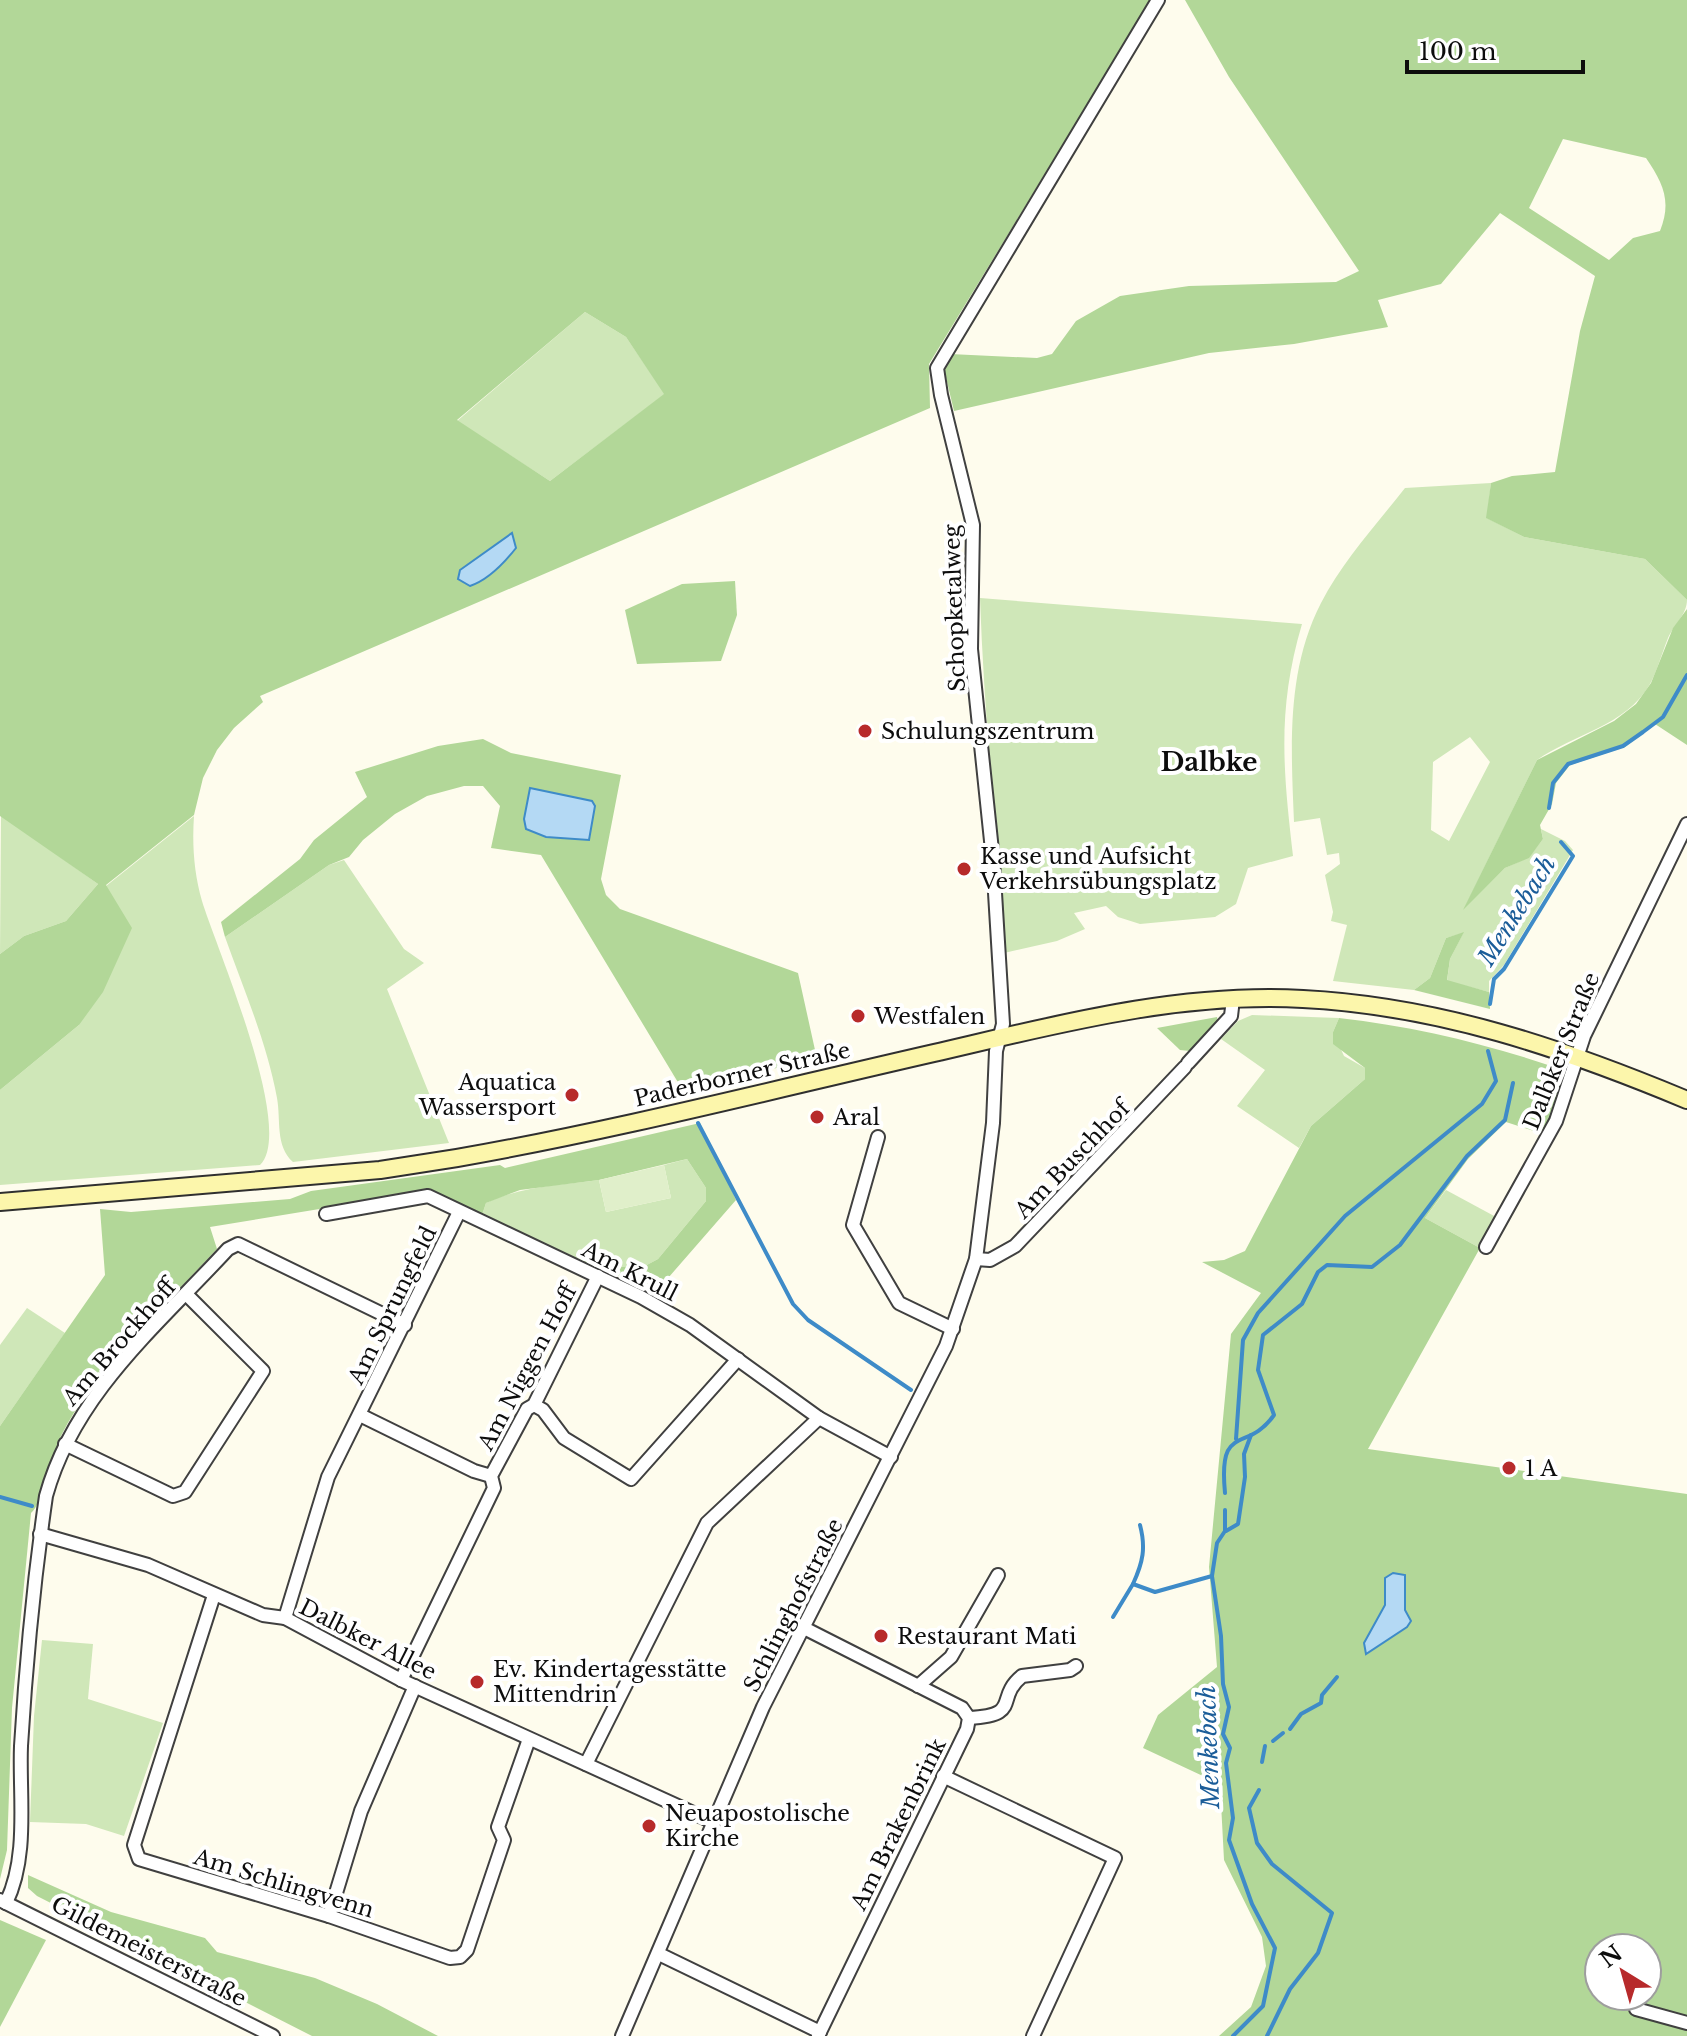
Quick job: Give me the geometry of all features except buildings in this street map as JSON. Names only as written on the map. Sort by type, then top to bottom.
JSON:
[{"type":"main road","name":"Paderborner Straße","points":[[0,1202],[336,1174],[457,1158],[1141,1009],[1233,999],[1302,999],[1363,1004],[1490,1027],[1578,1055],[1687,1100]]},
{"type":"street","name":"Schopketalweg","points":[[1000,1038],[1003,1024],[993,860],[971,649],[973,525],[937,368],[1158,0]]},
{"type":"street","name":"Dalbker Straße","points":[[1486,1247],[1556,1121],[1578,1055],[1687,824]]},
{"type":"street","name":"Am Buschhof","points":[[976,1259],[990,1260],[1015,1246],[1231,1016],[1233,999]]},
{"type":"street","name":"Schlinghofstraße","points":[[622,2036],[763,1707],[953,1329],[976,1259],[987,1187],[1000,1038]]},
{"type":"street","points":[[878,1137],[853,1225],[899,1303],[953,1329]]},
{"type":"street","name":"Am Krull","points":[[326,1214],[428,1196],[598,1276],[690,1325],[819,1418],[891,1457]]},
{"type":"street","name":"Am Sprungfeld","points":[[285,1618],[316,1508],[459,1212]]},
{"type":"street","name":"Am Brockhoff","points":[[3,1901],[16,1880],[19,1856],[23,1712],[46,1496],[65,1444],[82,1411],[228,1249],[242,1245],[405,1325]]},
{"type":"street","name":"Am Niggen Hoff","points":[[401,1680],[494,1488],[491,1476],[527,1409],[534,1405],[598,1276]]},
{"type":"street","points":[[65,1444],[173,1496],[185,1492],[263,1371],[259,1362],[186,1294]]},
{"type":"street","points":[[534,1405],[543,1410],[564,1438],[631,1479],[738,1359]]},
{"type":"street","name":"Am Sprungfeld","points":[[360,1415],[418,1444]]},
{"type":"street","points":[[586,1764],[707,1523],[819,1418]]},
{"type":"street","name":"Am Niggen Hoff","points":[[418,1444],[491,1476]]},
{"type":"street","name":"Dalbker Allee","points":[[40,1534],[148,1565],[263,1615],[285,1618],[401,1680],[713,1822]]},
{"type":"street","points":[[918,1686],[951,1657],[998,1575]]},
{"type":"street","name":"Am Schlingvenn","points":[[214,1595],[134,1853],[139,1859],[329,1916],[450,1958],[460,1957],[467,1950],[504,1840],[498,1827],[529,1739]]},
{"type":"street","name":"Am Brakenbrink","points":[[659,1954],[819,2034],[967,1729],[969,1718],[962,1708],[804,1628]]},
{"type":"street","points":[[969,1718],[997,1715],[1005,1709],[1016,1681],[1022,1676],[1070,1670],[1076,1666]]},
{"type":"street","points":[[329,1916],[361,1811],[415,1686]]},
{"type":"street","points":[[943,1776],[1115,1858],[1033,2036]]},
{"type":"street","name":"Gildemeisterstraße","points":[[3,1901],[273,2036]]},
{"type":"street","points":[[1647,2012],[1687,2023]]},
{"type":"green space","points":[[0,0],[1151,0],[929,364],[930,408],[260,696],[263,702],[234,728],[217,750],[203,778],[194,815],[106,885],[132,928],[103,992],[79,1025],[0,1090],[0,954],[24,936],[66,921],[98,884],[0,816]],"holes":[[[585,312],[626,337],[664,394],[550,481],[457,420]]]},
{"type":"green space","points":[[1185,0],[1687,0],[1687,600],[1645,559],[1524,537],[1486,518],[1491,483],[1512,476],[1555,472],[1580,331],[1595,276],[1500,213],[1441,284],[1378,300],[1388,327],[1294,344],[1209,353],[954,411],[943,365],[950,354],[1037,358],[1052,354],[1076,321],[1120,296],[1189,286],[1336,282],[1359,271],[1229,77]],"holes":[[[1563,139],[1646,158],[1664,193],[1664,220],[1660,231],[1633,238],[1609,260],[1529,208]]]},
{"type":"green space","points":[[585,312],[626,337],[665,394],[550,481],[457,421]]},
{"type":"green space","points":[[1491,483],[1487,518],[1524,537],[1645,559],[1687,600],[1683,615],[1668,638],[1653,679],[1640,698],[1613,720],[1537,760],[1465,907],[1505,868],[1529,857],[1543,839],[1541,829],[1565,841],[1573,850],[1504,965],[1489,981],[1489,992],[1447,981],[1450,959],[1463,933],[1446,938],[1430,978],[1414,990],[1333,981],[1347,925],[1331,921],[1333,912],[1325,875],[1340,864],[1339,853],[1327,855],[1320,818],[1294,822],[1293,710],[1296,683],[1310,629],[1339,573],[1405,488]],"holes":[[[1470,737],[1490,762],[1449,841],[1431,830],[1433,762]]]},
{"type":"green space","points":[[735,581],[737,615],[721,661],[637,664],[625,610],[682,584]]},
{"type":"green space","points":[[980,598],[1302,624],[1289,684],[1284,739],[1293,856],[1248,868],[1236,904],[1215,917],[1140,924],[1118,917],[1106,906],[1074,913],[1085,929],[1057,941],[1004,953]]},
{"type":"green space","points":[[1687,609],[1687,745],[1655,724],[1625,747],[1570,765],[1556,783],[1552,804],[1540,825],[1543,839],[1529,858],[1505,868],[1463,910],[1537,760],[1614,721],[1636,704],[1651,683],[1673,628]]},
{"type":"green space","points":[[483,739],[511,753],[621,775],[601,879],[606,895],[620,909],[798,973],[817,1059],[682,1089],[541,855],[491,848],[500,806],[483,786],[464,786],[427,796],[395,814],[363,840],[349,857],[329,865],[225,937],[221,922],[300,859],[314,840],[367,797],[355,772],[438,746]]},
{"type":"green space","points":[[1,815],[98,884],[66,921],[24,936],[0,954]]},
{"type":"green space","points":[[194,816],[194,859],[199,890],[250,1037],[268,1115],[268,1145],[260,1165],[0,1185],[0,1090],[79,1025],[106,886]]},
{"type":"green space","points":[[344,860],[404,949],[424,963],[387,989],[449,1143],[293,1162],[283,1148],[277,1098],[267,1057],[225,937],[329,865]]},
{"type":"green space","points":[[1464,932],[1450,959],[1447,980],[1489,992],[1490,1009],[1414,990],[1430,978],[1446,938]]},
{"type":"green space","points":[[1252,1015],[1339,1018],[1333,1032],[1344,1056],[1365,1068],[1365,1079],[1311,1126],[1299,1148],[1237,1106],[1265,1070],[1221,1039],[1238,1021]]},
{"type":"green space","points":[[1217,1017],[1218,1023],[1190,1051],[1180,1050],[1157,1028]]},
{"type":"green space","points":[[1339,1018],[1397,1026],[1482,1045],[1566,1071],[1553,1115],[1543,1134],[1506,1122],[1468,1159],[1425,1218],[1480,1248],[1368,1449],[1687,1494],[1687,2036],[1219,2036],[1251,2007],[1266,1966],[1262,1937],[1224,1860],[1220,1784],[1143,1748],[1158,1715],[1217,1667],[1209,1567],[1231,1334],[1261,1293],[1202,1262],[1224,1260],[1245,1251],[1311,1126],[1365,1079],[1365,1068],[1333,1044],[1333,1032]]},
{"type":"green space","points":[[700,1123],[736,1200],[655,1293],[600,1267],[643,1267],[658,1259],[706,1201],[706,1188],[687,1159],[599,1180],[520,1190],[486,1203],[481,1218],[429,1191],[210,1227],[217,1249],[133,1337],[93,1385],[62,1434],[40,1499],[31,1513],[12,1708],[7,1850],[0,1879],[0,1426],[105,1275],[100,1209],[131,1212],[290,1199],[311,1191],[500,1165],[505,1168]]},
{"type":"green space","points":[[687,1159],[706,1188],[706,1201],[658,1259],[643,1267],[600,1267],[596,1271],[481,1218],[486,1203],[499,1197],[541,1187],[599,1180],[606,1212],[671,1198],[664,1165]]},
{"type":"green space","points":[[664,1165],[671,1198],[606,1212],[599,1180]]},
{"type":"green space","points":[[1446,1190],[1496,1217],[1480,1248],[1425,1218]]},
{"type":"green space","points":[[27,1308],[65,1333],[0,1426],[0,1345]]},
{"type":"green space","points":[[42,1640],[93,1644],[88,1699],[163,1723],[124,1836],[86,1824],[30,1822],[34,1716]]},
{"type":"green space","points":[[28,1875],[111,1912],[205,1938],[217,1952],[315,1978],[377,2004],[438,2036],[312,2036],[37,1896],[28,1888]]},
{"type":"green space","points":[[0,1920],[46,1940],[0,2027]]},
{"type":"water","points":[[512,533],[516,548],[496,570],[470,586],[458,579],[460,570]]},
{"type":"water","points":[[530,788],[592,801],[595,806],[589,840],[546,837],[526,829],[524,819]]},
{"type":"water","points":[[1393,1573],[1405,1575],[1405,1610],[1411,1621],[1407,1627],[1366,1654],[1364,1643],[1385,1605],[1385,1578]]},
{"type":"waterway","name":"Menkebach","points":[[1549,808],[1553,783],[1568,764],[1623,746],[1643,732],[1663,717],[1687,675]]},
{"type":"waterway","name":"Menkebach","points":[[1490,1004],[1494,979],[1504,969],[1573,856],[1561,842]]},
{"type":"waterway","name":"Menkebach","points":[[1236,1439],[1243,1340],[1258,1313],[1345,1216],[1482,1104],[1496,1081],[1488,1051]]},
{"type":"waterway","name":"Menkebach","points":[[1225,1493],[1224,1471],[1230,1447],[1264,1427],[1274,1415],[1258,1370],[1263,1335],[1302,1304],[1318,1272],[1327,1265],[1372,1267],[1400,1245],[1467,1156],[1505,1120],[1513,1083]]},
{"type":"waterway","points":[[698,1123],[793,1304],[808,1320],[911,1390]]},
{"type":"waterway","name":"Menkebach","points":[[1226,1531],[1238,1524],[1245,1477],[1244,1454],[1251,1435]]},
{"type":"waterway","points":[[0,1497],[32,1506]]},
{"type":"waterway","name":"Menkebach","points":[[1225,1510],[1225,1531],[1217,1543],[1212,1576],[1221,1636],[1223,1684],[1229,1707],[1223,1734],[1230,1748],[1226,1763],[1233,1818],[1229,1840],[1252,1904],[1275,1948],[1263,2006],[1233,2036]]},
{"type":"waterway","points":[[1140,1525],[1142,1555],[1133,1584],[1155,1592],[1212,1576]]},
{"type":"waterway","points":[[1113,1617],[1133,1584]]},
{"type":"waterway","points":[[1290,1729],[1301,1714],[1321,1703],[1322,1695],[1337,1677]]},
{"type":"waterway","points":[[1273,1741],[1283,1733]]},
{"type":"waterway","points":[[1262,1762],[1265,1746]]},
{"type":"waterway","points":[[1259,1790],[1249,1808],[1257,1843],[1272,1864],[1332,1913],[1318,1953],[1290,1989],[1267,2036]]},
{"type":"place","name":"Schulungszentrum","points":[[865,731]]},
{"type":"place","name":"Kasse und Aufsicht Verkehrsübungsplatz","points":[[964,869]]},
{"type":"place","name":"Westfalen","points":[[858,1016]]},
{"type":"place","name":"Aquatica Wassersport","points":[[572,1095]]},
{"type":"place","name":"Aral","points":[[817,1117]]},
{"type":"place","name":"1 A","points":[[1509,1468]]},
{"type":"place","name":"Restaurant Mati","points":[[881,1636]]},
{"type":"place","name":"Ev. Kindertagesstätte Mittendrin","points":[[477,1682]]},
{"type":"place","name":"Neuapostolische Kirche","points":[[649,1826]]},
{"type":"district","name":"Dalbke","points":[[1209,762]]}]
